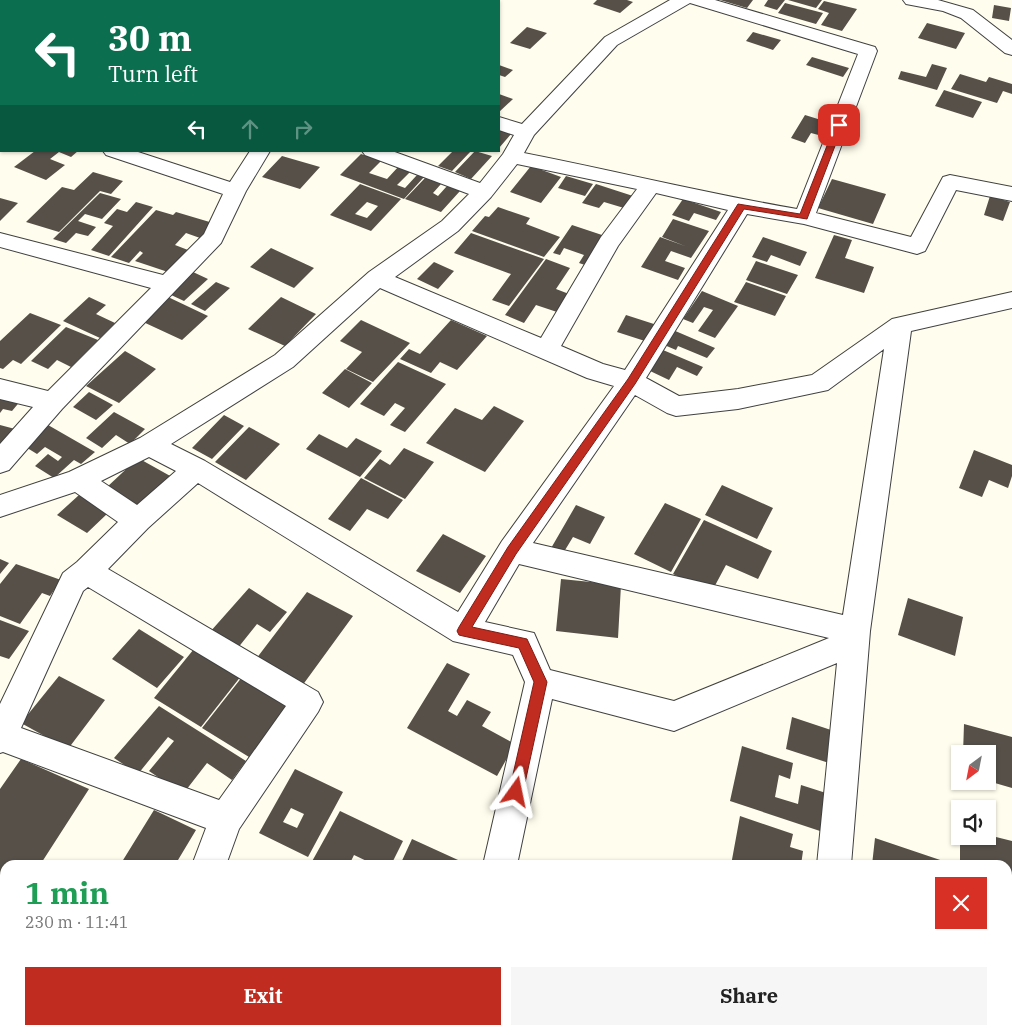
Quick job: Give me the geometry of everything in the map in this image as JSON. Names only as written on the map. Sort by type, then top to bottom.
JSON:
[{"type":"street","points":[[0,506],[78,480],[149,444],[284,362],[377,278],[450,226],[484,192],[512,157],[526,132],[611,41],[683,0]]},
{"type":"street","points":[[696,0],[868,51],[804,217]]},
{"type":"street","points":[[912,0],[947,7],[968,14],[1012,49]]},
{"type":"street","points":[[500,123],[526,132]]},
{"type":"street","points":[[115,152],[234,191]]},
{"type":"street","points":[[0,462],[54,402],[213,238],[234,191],[259,152]]},
{"type":"street","points":[[375,152],[484,192]]},
{"type":"street","points":[[512,157],[652,184],[741,206],[804,217],[917,246],[950,182],[1012,194]]},
{"type":"street","points":[[547,349],[610,242],[652,184]]},
{"type":"street","points":[[463,631],[512,550],[632,382],[741,206]]},
{"type":"street","points":[[0,240],[167,284]]},
{"type":"street","points":[[377,278],[596,371],[632,382],[676,406],[738,399],[819,383],[900,325],[1012,300]]},
{"type":"street","points":[[834,860],[854,637],[900,325]]},
{"type":"street","points":[[0,389],[54,402]]},
{"type":"street","points":[[149,444],[196,470],[463,631],[523,643],[540,682],[501,860]]},
{"type":"street","points":[[196,470],[138,520],[87,571],[73,582],[1,737],[226,819]]},
{"type":"street","points":[[78,480],[138,520]]},
{"type":"street","points":[[512,550],[854,637]]},
{"type":"street","points":[[87,571],[307,702],[226,819],[211,860]]},
{"type":"street","points":[[540,682],[674,716],[854,637]]},
{"type":"building","points":[[597,0],[627,0],[633,2],[620,13],[593,4]]},
{"type":"building","points":[[720,0],[753,0],[747,8]]},
{"type":"building","points":[[768,0],[785,0],[777,10],[764,6]]},
{"type":"building","points":[[788,0],[822,0],[816,8]]},
{"type":"building","points":[[824,1],[857,9],[842,31],[821,25],[829,13],[818,9]]},
{"type":"building","points":[[785,3],[823,13],[816,24],[778,13]]},
{"type":"building","points":[[994,5],[1011,8],[1009,21],[992,18]]},
{"type":"building","points":[[927,23],[965,33],[956,49],[918,38]]},
{"type":"building","points":[[527,27],[547,33],[530,49],[510,43]]},
{"type":"building","points":[[753,32],[781,40],[773,50],[746,41]]},
{"type":"building","points":[[812,57],[849,68],[843,77],[806,65]]},
{"type":"building","points":[[932,64],[947,68],[937,90],[898,79],[901,71],[926,77]]},
{"type":"building","points":[[500,65],[513,70],[505,77],[500,75]]},
{"type":"building","points":[[960,74],[986,82],[989,77],[1012,84],[1012,94],[1003,91],[997,103],[951,89]]},
{"type":"building","points":[[944,90],[982,102],[973,118],[935,106]]},
{"type":"building","points":[[500,94],[513,99],[500,111]]},
{"type":"building","points":[[805,115],[834,124],[826,137],[811,133],[805,143],[791,138]]},
{"type":"building","points":[[500,129],[512,133],[500,147]]},
{"type":"building","points":[[34,152],[59,152],[50,159],[65,165],[46,180],[14,167]]},
{"type":"building","points":[[59,152],[77,152],[71,157]]},
{"type":"building","points":[[452,152],[470,152],[452,171],[438,166]]},
{"type":"building","points":[[474,152],[492,156],[471,179],[455,172]]},
{"type":"building","points":[[361,154],[381,161],[369,173],[387,179],[399,166],[411,171],[397,185],[405,188],[417,175],[424,177],[404,199],[340,175]]},
{"type":"building","points":[[282,156],[320,167],[300,189],[262,177]]},
{"type":"building","points":[[531,166],[561,177],[541,203],[510,192]]},
{"type":"building","points":[[93,172],[123,181],[111,194],[100,191],[59,232],[26,222],[62,187],[74,190]]},
{"type":"building","points":[[566,176],[593,184],[585,196],[558,188]]},
{"type":"building","points":[[425,178],[441,184],[433,193],[438,196],[447,186],[460,191],[441,212],[405,199]]},
{"type":"building","points":[[832,179],[886,194],[873,224],[818,208]]},
{"type":"building","points":[[360,184],[401,199],[371,231],[330,215]],"holes":[[[367,202],[378,206],[367,218],[355,214]]]},
{"type":"building","points":[[596,184],[633,196],[624,208],[604,202],[599,208],[582,203]]},
{"type":"building","points":[[100,193],[121,199],[102,219],[85,214],[78,221],[96,227],[88,236],[76,233],[66,243],[53,239]]},
{"type":"building","points":[[990,196],[1010,202],[1003,221],[984,215]]},
{"type":"building","points":[[0,198],[18,203],[0,221]]},
{"type":"building","points":[[683,199],[721,212],[716,220],[694,213],[689,221],[672,215]]},
{"type":"building","points":[[136,202],[153,207],[109,256],[91,250],[113,226],[104,223],[117,209],[127,212]]},
{"type":"building","points":[[498,207],[530,218],[526,224],[560,237],[544,257],[472,231],[485,216],[489,217]]},
{"type":"building","points":[[156,210],[173,215],[176,212],[213,223],[200,238],[186,233],[175,245],[188,250],[168,272],[135,261],[143,253],[140,251],[129,263],[111,257]]},
{"type":"building","points":[[673,219],[709,231],[691,258],[671,251],[665,261],[685,268],[678,280],[641,267],[660,237],[685,246],[662,237]]},
{"type":"building","points":[[572,225],[605,236],[585,265],[579,263],[584,255],[564,248],[560,255],[553,253]]},
{"type":"building","points":[[471,233],[544,259],[509,306],[492,300],[511,274],[454,253]]},
{"type":"building","points":[[834,235],[852,240],[845,258],[874,267],[864,293],[815,278]]},
{"type":"building","points":[[763,237],[807,252],[800,266],[771,255],[767,262],[752,257]]},
{"type":"building","points":[[271,248],[314,268],[294,288],[250,267]]},
{"type":"building","points":[[546,259],[570,268],[556,289],[569,294],[557,312],[536,305],[524,323],[505,315]]},
{"type":"building","points":[[756,261],[798,275],[787,294],[746,280]]},
{"type":"building","points":[[434,262],[454,271],[438,289],[417,279]]},
{"type":"building","points":[[193,272],[208,279],[184,301],[169,294]]},
{"type":"building","points":[[216,282],[230,288],[205,311],[191,304]]},
{"type":"building","points":[[746,282],[786,296],[775,316],[734,302]]},
{"type":"building","points":[[702,291],[738,306],[715,338],[698,331],[713,310],[704,307],[693,323],[683,319]]},
{"type":"building","points":[[89,297],[106,305],[96,314],[115,323],[100,338],[63,321]]},
{"type":"building","points":[[168,297],[208,316],[182,340],[141,321]]},
{"type":"building","points":[[281,297],[316,314],[285,346],[248,329]]},
{"type":"building","points":[[30,313],[61,325],[21,364],[13,360],[3,369],[0,368],[0,341]]},
{"type":"building","points":[[626,315],[657,325],[648,342],[617,332]]},
{"type":"building","points":[[361,320],[410,343],[373,382],[346,369],[362,352],[340,341]]},
{"type":"building","points":[[451,320],[487,336],[457,370],[440,362],[431,373],[400,359],[409,349],[420,354]]},
{"type":"building","points":[[66,327],[98,340],[71,367],[57,360],[48,369],[31,361]]},
{"type":"building","points":[[673,330],[715,348],[707,358],[678,346],[676,350],[662,344]]},
{"type":"building","points":[[663,350],[703,367],[697,376],[677,367],[669,380],[648,370]]},
{"type":"building","points":[[125,351],[156,369],[119,403],[86,386]]},
{"type":"building","points":[[398,362],[446,384],[405,432],[390,425],[405,408],[395,403],[384,416],[360,404]]},
{"type":"building","points":[[345,369],[372,383],[349,408],[322,393]]},
{"type":"building","points":[[0,392],[22,399],[12,411],[3,409],[0,413]]},
{"type":"building","points":[[89,392],[113,405],[96,420],[73,407]]},
{"type":"building","points":[[494,406],[524,421],[485,472],[426,443],[455,408],[482,420]]},
{"type":"building","points":[[114,412],[145,429],[130,444],[116,435],[102,448],[86,438]]},
{"type":"building","points":[[224,415],[244,426],[212,459],[192,448]]},
{"type":"building","points":[[0,425],[15,429],[0,448]]},
{"type":"building","points":[[48,425],[95,452],[81,464],[74,460],[54,478],[35,466],[48,454],[58,461],[62,457],[45,447],[37,454],[24,446]]},
{"type":"building","points":[[249,427],[280,444],[246,480],[215,462]]},
{"type":"building","points":[[319,434],[347,448],[356,438],[382,451],[360,477],[306,449]]},
{"type":"building","points":[[404,448],[434,462],[405,499],[364,478],[380,459],[390,465]]},
{"type":"building","points":[[974,450],[1012,465],[1012,476],[1008,488],[989,480],[982,497],[959,488]]},
{"type":"building","points":[[138,458],[172,477],[140,509],[106,488]]},
{"type":"building","points":[[361,478],[403,500],[388,519],[367,509],[350,531],[328,519]]},
{"type":"building","points":[[722,485],[773,508],[757,539],[705,515]]},
{"type":"building","points":[[79,495],[108,513],[87,533],[57,515]]},
{"type":"building","points":[[665,503],[701,519],[671,572],[634,554]]},
{"type":"building","points":[[576,505],[605,517],[590,544],[573,537],[562,555],[550,550]]},
{"type":"building","points":[[704,520],[772,551],[758,579],[726,565],[711,593],[673,574]]},
{"type":"building","points":[[443,534],[486,556],[460,593],[416,571]]},
{"type":"building","points":[[0,559],[9,563],[0,574]]},
{"type":"building","points":[[16,564],[61,580],[50,596],[42,593],[20,624],[0,616],[0,584]]},
{"type":"building","points":[[561,579],[621,585],[618,638],[556,631]]},
{"type":"building","points":[[249,588],[287,612],[270,632],[257,624],[237,649],[210,632]]},
{"type":"building","points":[[307,592],[353,616],[302,686],[256,659]]},
{"type":"building","points":[[908,598],[963,617],[955,656],[898,635]]},
{"type":"building","points":[[0,620],[29,631],[9,659],[0,656]]},
{"type":"building","points":[[139,629],[184,657],[157,688],[112,659]]},
{"type":"building","points":[[198,644],[245,671],[201,727],[154,698]]},
{"type":"building","points":[[447,663],[470,674],[448,711],[457,716],[467,700],[491,712],[482,726],[515,744],[497,776],[407,728]]},
{"type":"building","points":[[246,672],[292,699],[249,757],[202,728]]},
{"type":"building","points":[[59,676],[105,700],[68,749],[21,723]]},
{"type":"building","points":[[159,706],[246,761],[232,780],[207,763],[183,794],[149,771],[174,741],[168,737],[138,774],[114,758]]},
{"type":"building","points":[[792,717],[837,732],[832,764],[786,749]]},
{"type":"building","points":[[964,724],[1012,737],[1012,788],[996,783],[996,745],[963,745]]},
{"type":"building","points":[[742,746],[793,763],[790,779],[779,775],[775,797],[798,804],[801,785],[826,793],[820,831],[730,801]]},
{"type":"building","points":[[21,759],[89,789],[43,860],[0,860],[0,789]]},
{"type":"building","points":[[295,769],[343,792],[308,857],[259,833]],"holes":[[[291,808],[304,814],[297,828],[283,822]]]},
{"type":"building","points":[[154,810],[196,830],[178,860],[123,860]]},
{"type":"building","points":[[340,811],[403,841],[394,860],[364,860],[354,855],[352,860],[313,860]]},
{"type":"building","points":[[740,816],[793,834],[790,847],[803,851],[802,860],[732,860]]},
{"type":"building","points":[[996,837],[1012,841],[1012,860],[960,860],[960,845],[996,845]]},
{"type":"building","points":[[875,838],[940,860],[873,860]]},
{"type":"building","points":[[412,839],[458,860],[402,860]]},
{"type":"route","points":[[516,792],[540,682],[523,643],[463,631],[512,550],[632,382],[741,206],[804,217],[839,125]]}]
